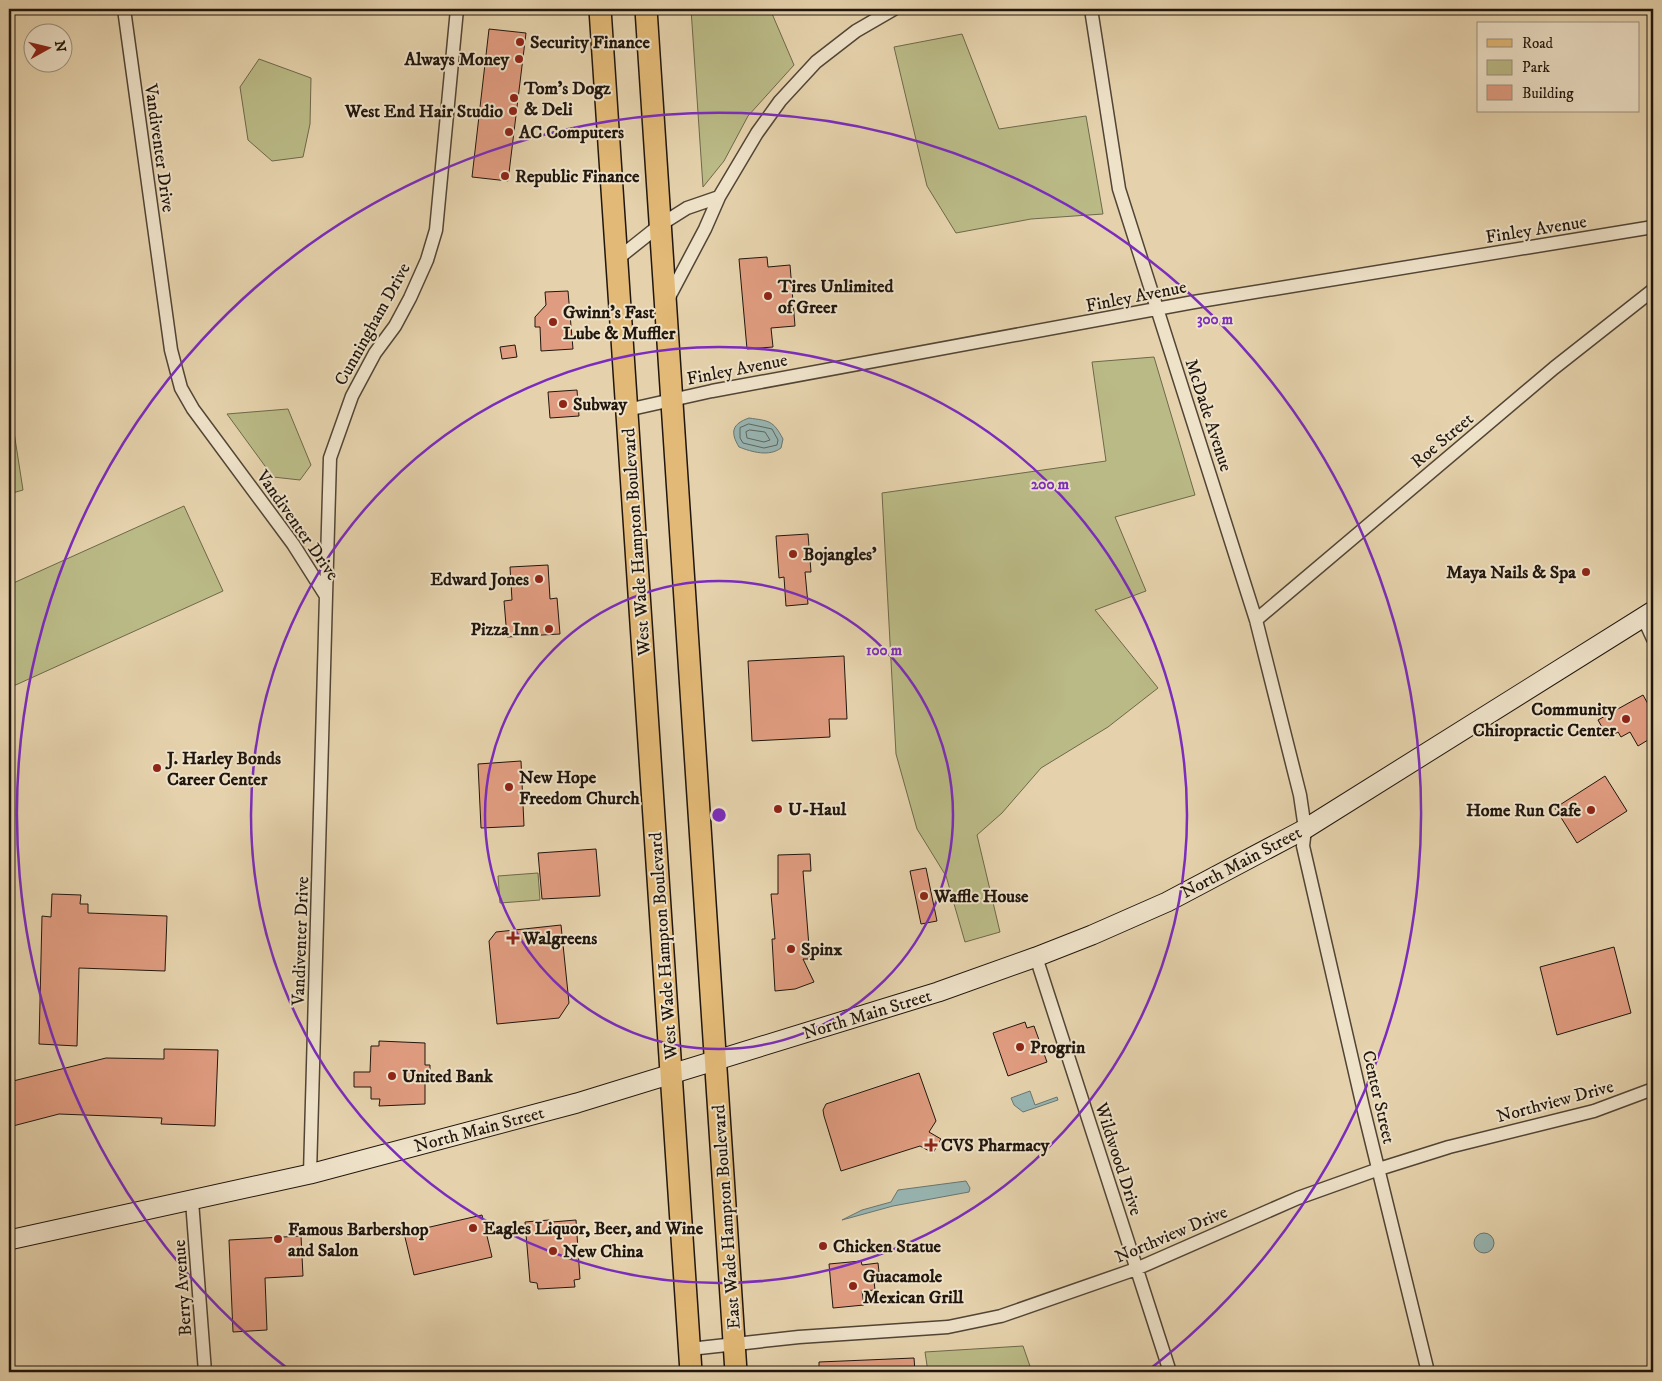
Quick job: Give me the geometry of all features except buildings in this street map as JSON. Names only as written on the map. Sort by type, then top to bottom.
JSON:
[{"type":"main road","name":"West Wade Hampton Boulevard","points":[[600,9],[671,1075]]},
{"type":"main road","points":[[646,9],[716,1061]]},
{"type":"main road","name":"North Main Street","points":[[9,1240],[310,1174],[577,1103],[938,992],[1036,957],[1167,902],[1305,829],[1648,614]]},
{"type":"main road","name":"East Wade Hampton Boulevard","points":[[716,1061],[736,1372]]},
{"type":"main road","points":[[671,1075],[691,1372]]},
{"type":"street","name":"Vandiventer Drive","points":[[124,9],[171,350],[181,388],[193,410],[287,536],[326,596],[310,1174]]},
{"type":"street","name":"Cunningham Drive","points":[[326,596],[330,458],[352,396],[375,353],[396,326],[427,260],[436,230],[457,9]]},
{"type":"street","points":[[665,304],[705,230],[719,197],[757,133],[798,80],[816,62],[856,31],[894,9]]},
{"type":"street","name":"McDade Avenue","points":[[1091,9],[1119,189],[1256,620],[1300,795],[1305,829]]},
{"type":"street","points":[[616,260],[660,225],[687,208],[719,197]]},
{"type":"street","name":"Finley Avenue","points":[[627,410],[1157,310],[1653,227]]},
{"type":"street","name":"Roe Street","points":[[1256,620],[1554,368],[1653,290]]},
{"type":"street","points":[[1648,614],[1653,638]]},
{"type":"street","name":"Center Street","points":[[1305,829],[1303,846],[1428,1372]]},
{"type":"street","name":"Wildwood Drive","points":[[1036,957],[1170,1372]]},
{"type":"street","name":"Northview Drive","points":[[690,1349],[974,1324],[1028,1308],[1136,1269],[1298,1198],[1379,1169],[1449,1147],[1594,1111],[1653,1090]]},
{"type":"street","name":"Berry Avenue","points":[[192,1201],[205,1372]]},
{"type":"green space","points":[[691,9],[770,9],[794,65],[748,116],[724,161],[703,187]]},
{"type":"green space","points":[[962,34],[999,129],[1086,116],[1103,214],[1031,219],[956,233],[927,186],[894,47]]},
{"type":"green space","points":[[259,59],[311,78],[310,124],[303,157],[272,161],[248,140],[240,87]]},
{"type":"green space","points":[[1154,357],[1195,495],[1115,517],[1146,591],[1095,610],[1158,688],[1108,727],[1041,768],[1002,813],[977,835],[1000,932],[965,942],[946,876],[917,829],[896,754],[882,493],[1106,461],[1092,362]]},
{"type":"green space","points":[[9,400],[23,490],[9,494]]},
{"type":"green space","points":[[288,409],[311,465],[300,480],[273,477],[227,414]]},
{"type":"green space","points":[[184,506],[223,591],[9,688],[9,585]]},
{"type":"green space","points":[[538,873],[540,900],[500,903],[498,876]]},
{"type":"green space","points":[[1023,1346],[1032,1372],[928,1372],[925,1352]]},
{"type":"water","points":[[749,418],[770,422],[783,439],[781,448],[766,453],[739,447],[734,437],[734,429],[743,420]]},
{"type":"water","points":[[1030,1091],[1035,1105],[1057,1097],[1058,1100],[1023,1112],[1014,1105],[1011,1098]]},
{"type":"water","points":[[966,1181],[970,1188],[969,1192],[893,1206],[842,1220],[862,1210],[891,1202],[898,1190]]},
{"type":"water","points":[[1480,1233],[1488,1233],[1494,1239],[1494,1247],[1488,1253],[1480,1253],[1474,1247],[1474,1239]]},
{"type":"place","name":"Security Finance","points":[[520,42]]},
{"type":"place","name":"Always Money","points":[[519,59]]},
{"type":"place","name":"Tom's Dogz & Deli","points":[[514,98]]},
{"type":"place","name":"West End Hair Studio","points":[[513,111]]},
{"type":"place","name":"AC Computers","points":[[509,132]]},
{"type":"place","name":"Republic Finance","points":[[505,176]]},
{"type":"place","name":"Tires Unlimited of Greer","points":[[768,296]]},
{"type":"place","name":"Gwinn's Fast Lube & Muffler","points":[[553,322]]},
{"type":"place","name":"Subway","points":[[563,404]]},
{"type":"place","name":"Bojangles'","points":[[793,554]]},
{"type":"place","name":"Maya Nails & Spa","points":[[1586,572]]},
{"type":"place","name":"Edward Jones","points":[[539,579]]},
{"type":"place","name":"Pizza Inn","points":[[549,629]]},
{"type":"place","name":"Community Chiropractic Center","points":[[1626,719]]},
{"type":"place","name":"J. Harley Bonds Career Center","points":[[157,768]]},
{"type":"place","name":"New Hope Freedom Church","points":[[509,787]]},
{"type":"place","name":"U-Haul","points":[[778,809]]},
{"type":"place","name":"Home Run Cafe","points":[[1591,810]]},
{"type":"place","name":"Waffle House","points":[[924,896]]},
{"type":"place","name":"Walgreens","points":[[513,938]]},
{"type":"place","name":"Spinx","points":[[791,949]]},
{"type":"place","name":"Progrin","points":[[1020,1047]]},
{"type":"place","name":"United Bank","points":[[392,1076]]},
{"type":"place","name":"CVS Pharmacy","points":[[931,1145]]},
{"type":"place","name":"Eagles Liquor, Beer, and Wine","points":[[473,1228]]},
{"type":"place","name":"Famous Barbershop and Salon","points":[[278,1239]]},
{"type":"place","name":"Chicken Statue","points":[[823,1246]]},
{"type":"place","name":"New China","points":[[553,1251]]},
{"type":"place","name":"Guacamole Mexican Grill","points":[[853,1286]]}]
